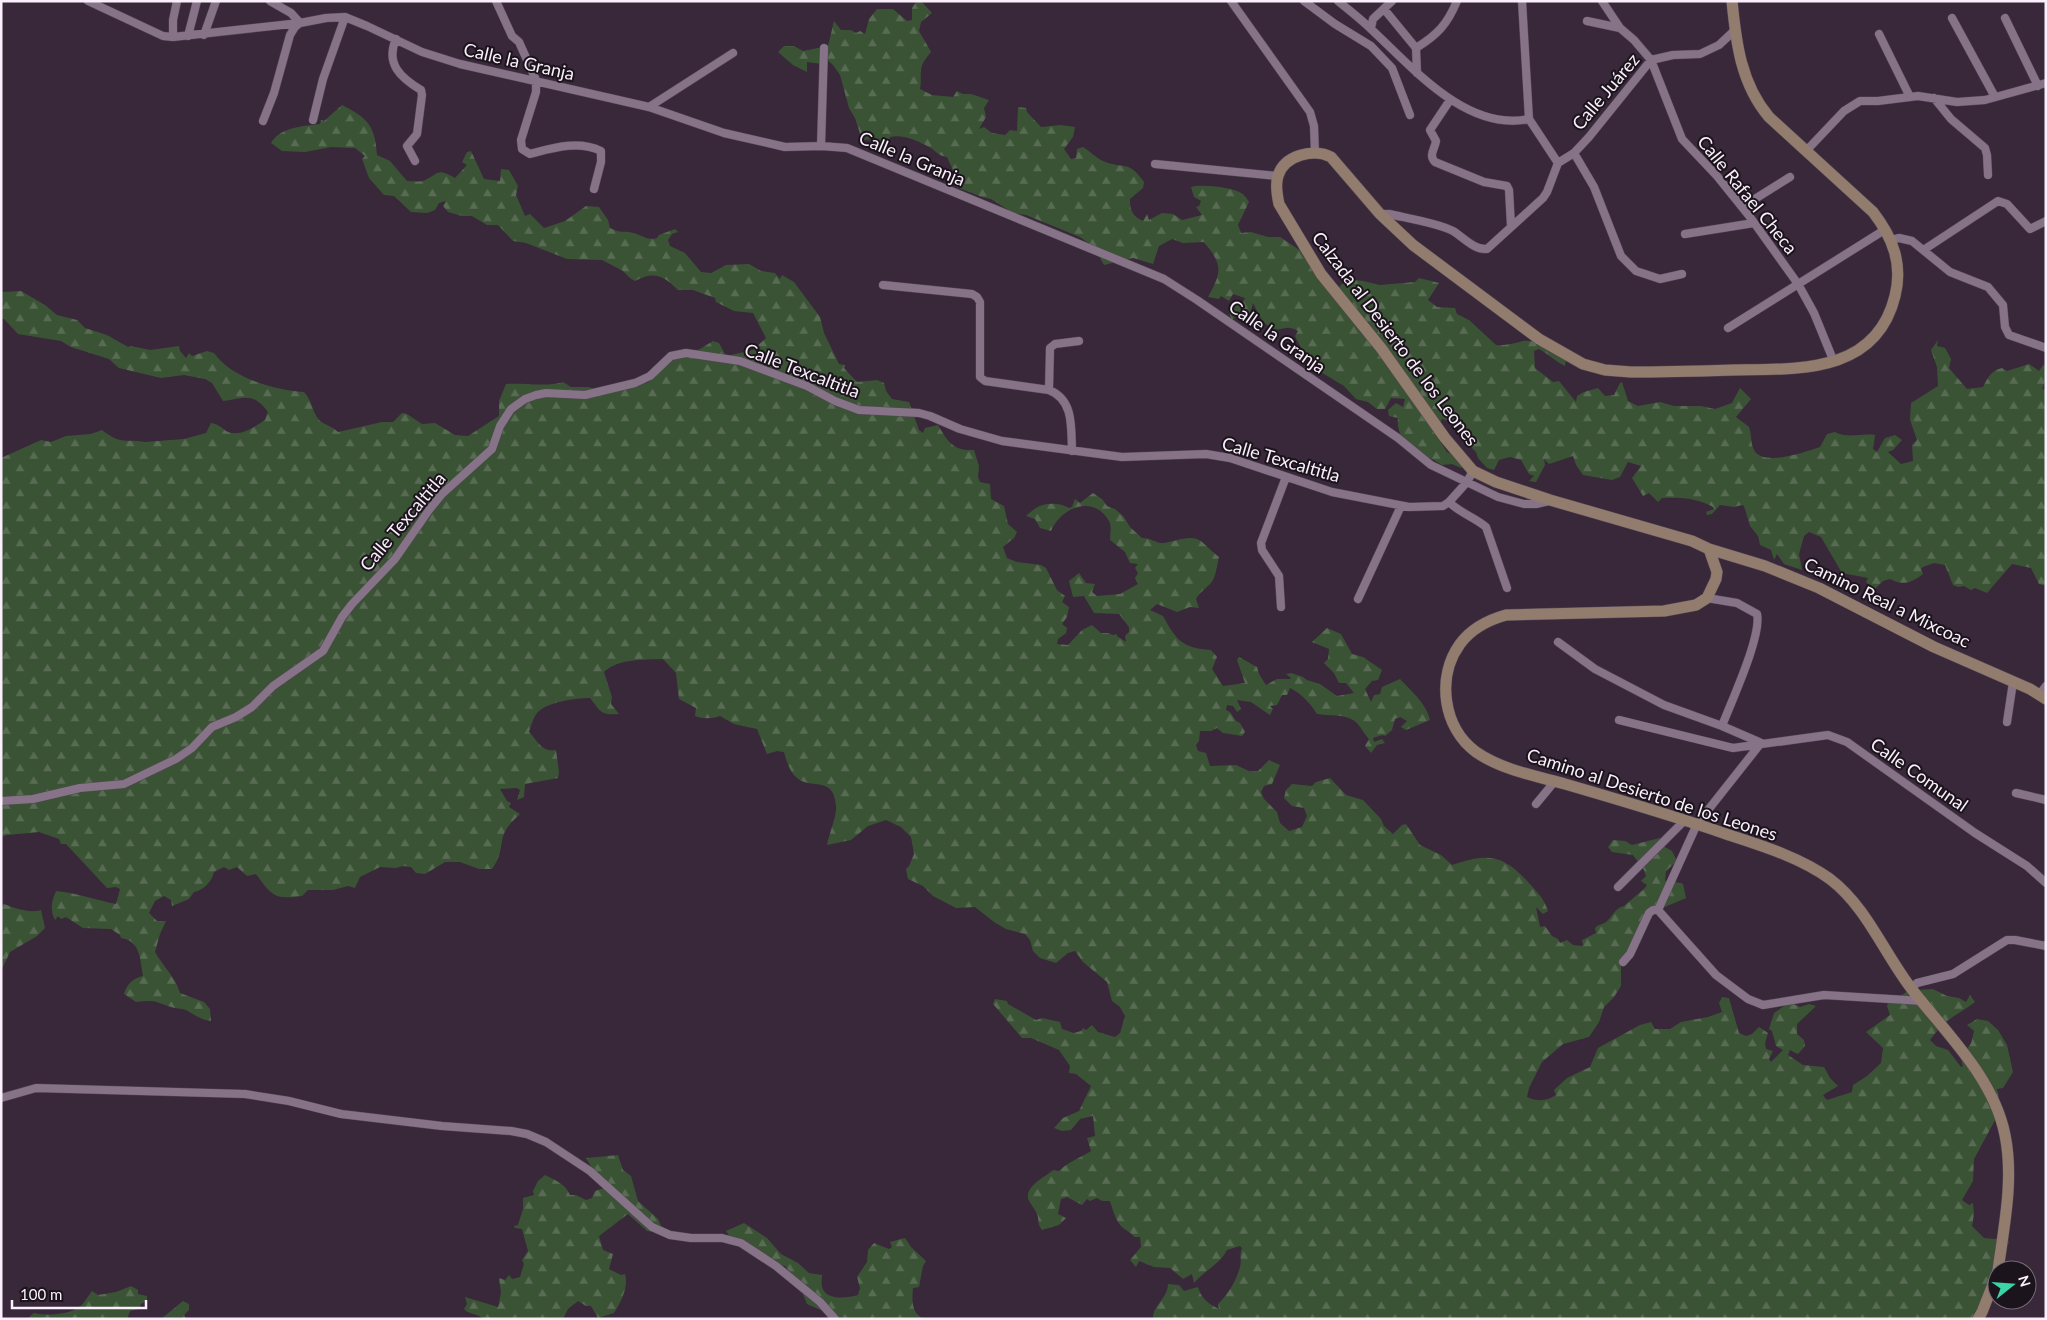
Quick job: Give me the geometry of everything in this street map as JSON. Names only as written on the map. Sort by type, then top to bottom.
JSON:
[{"type":"street","name":"Calle la Granja","points":[[88,1],[163,36],[173,37],[204,35],[326,18],[345,18],[422,52],[460,64],[649,107],[724,133],[785,147],[821,146],[847,148],[1164,279],[1398,438],[1431,465],[1498,498],[1524,504],[1536,504],[1550,500]]},
{"type":"street","points":[[173,37],[173,20],[177,1]]},
{"type":"street","points":[[188,36],[197,1]]},
{"type":"street","points":[[204,35],[216,1]]},
{"type":"street","points":[[262,120],[274,93],[290,35],[300,23],[291,14],[270,1]]},
{"type":"street","points":[[496,1],[512,36],[519,42],[536,80],[536,92],[521,140],[522,148],[530,154],[560,146],[590,146],[601,151],[601,162],[594,189]]},
{"type":"street","points":[[1231,1],[1310,112],[1314,126],[1315,153]]},
{"type":"street","points":[[1304,1],[1335,24],[1371,46],[1392,68],[1410,115]]},
{"type":"street","points":[[1338,1],[1371,28],[1418,73],[1450,100],[1492,119],[1518,122],[1530,119]]},
{"type":"street","points":[[1371,28],[1374,19],[1392,1]]},
{"type":"street","points":[[1416,48],[1435,36],[1444,26],[1457,1]]},
{"type":"street","points":[[1380,214],[1389,214],[1452,230],[1482,250],[1492,246],[1511,226],[1543,198],[1558,163],[1530,119],[1522,1]]},
{"type":"street","name":"Calle Rafael Checa","points":[[1602,1],[1620,28],[1634,40],[1651,60],[1682,139],[1717,176],[1742,207],[1798,284],[1814,313],[1834,362]]},
{"type":"street","points":[[1155,164],[1278,176],[1284,166],[1294,158],[1303,154],[1325,154],[1331,157],[1380,214],[1433,262],[1540,339],[1583,364],[1605,370],[1631,372],[1793,369],[1834,362],[1851,355],[1872,340],[1877,334],[1893,305],[1899,282],[1899,264],[1886,229],[1873,212],[1769,116],[1754,96],[1743,70],[1735,30],[1732,1]]},
{"type":"street","points":[[1384,9],[1416,48],[1418,73]]},
{"type":"street","points":[[313,120],[323,78],[345,18]]},
{"type":"street","points":[[1952,18],[1995,97]]},
{"type":"street","points":[[1806,150],[1844,111],[1860,101],[1878,101],[1918,96],[1957,102],[1985,100],[2042,84],[2005,18]]},
{"type":"street","points":[[1588,21],[1620,28]]},
{"type":"street","name":"Calle Juárez","points":[[1558,163],[1574,153],[1617,105],[1651,60],[1673,55],[1686,56],[1705,52],[1719,45],[1735,30]]},
{"type":"street","points":[[1879,34],[1910,97]]},
{"type":"street","points":[[396,39],[392,55],[396,69],[406,81],[420,90],[422,95],[417,134],[406,146],[416,160]]},
{"type":"street","points":[[821,146],[824,48]]},
{"type":"street","points":[[649,107],[733,53]]},
{"type":"street","points":[[1934,98],[1951,119],[1985,148],[1988,175]]},
{"type":"street","points":[[1450,100],[1430,130],[1436,141],[1431,156],[1435,162],[1484,182],[1508,188],[1511,226]]},
{"type":"street","points":[[1574,153],[1594,187],[1621,256],[1636,271],[1660,279],[1682,274]]},
{"type":"street","name":"Calzada al Desierto de los Leones","points":[[1278,176],[1276,191],[1279,204],[1306,252],[1321,274],[1381,348],[1445,438],[1474,471],[1496,482],[1550,500],[1692,540],[1709,549]]},
{"type":"street","points":[[1742,207],[1790,177]]},
{"type":"street","points":[[1925,249],[1998,201],[2007,204],[2030,228],[2046,221]]},
{"type":"street","points":[[1685,234],[1754,223]]},
{"type":"street","points":[[1728,328],[1886,229]]},
{"type":"street","points":[[1891,240],[1906,239],[1918,244],[1950,272],[1988,287],[2003,305],[2005,327],[2009,335],[2046,348]]},
{"type":"street","points":[[882,285],[977,296],[980,302],[980,377],[982,379],[1057,393],[1067,405],[1071,418],[1072,450]]},
{"type":"street","points":[[1048,390],[1050,348],[1055,344],[1079,341]]},
{"type":"street","name":"Calle Texcaltitla","points":[[1,800],[33,799],[80,788],[124,784],[176,759],[192,748],[212,727],[236,717],[252,707],[273,686],[322,651],[352,604],[396,559],[438,499],[492,449],[500,426],[511,409],[525,399],[536,395],[585,395],[635,382],[650,376],[671,356],[686,353],[740,361],[807,386],[835,401],[860,410],[918,413],[960,429],[1002,441],[1122,458],[1206,454],[1230,458],[1332,492],[1401,506],[1443,506],[1449,502]]},
{"type":"street","points":[[1474,471],[1449,502],[1458,511],[1486,527],[1507,588]]},
{"type":"street","points":[[1281,607],[1280,576],[1262,550],[1261,543],[1286,477]]},
{"type":"street","points":[[1358,599],[1401,506]]},
{"type":"street","points":[[1709,549],[1717,572],[1714,586],[1707,598],[1737,603],[1757,614],[1758,620],[1752,647],[1722,726]]},
{"type":"street","name":"Camino Real a Mixcoac","points":[[1709,549],[1765,566],[1819,588],[1934,647],[2013,682],[2044,693]]},
{"type":"street","name":"Camino al Desierto de los Leones","points":[[1707,598],[1687,608],[1664,611],[1506,614],[1494,618],[1476,628],[1461,643],[1452,658],[1446,678],[1449,716],[1456,732],[1467,744],[1485,757],[1507,767],[1697,824],[1800,862],[1831,880],[1852,901],[1871,926],[1911,988],[1951,1034],[1976,1069],[1999,1116],[2005,1135],[2008,1170],[2007,1201],[1999,1260]]},
{"type":"street","points":[[1558,642],[1595,669],[1664,705],[1722,726],[1760,743],[1697,824],[1656,910],[1649,913],[1630,954],[1623,962]]},
{"type":"street","points":[[2007,722],[2013,682]]},
{"type":"street","name":"Calle Comunal","points":[[1619,720],[1733,748],[1828,735],[1847,742],[1975,833],[2027,866],[2046,883]]},
{"type":"street","points":[[1536,804],[1555,781]]},
{"type":"street","points":[[2016,793],[2046,800]]},
{"type":"street","points":[[1618,887],[1685,820]]},
{"type":"street","points":[[1656,910],[1716,974],[1748,999],[1763,1005],[1824,995],[1923,1002]]},
{"type":"street","points":[[1911,988],[1917,983],[1953,974],[2007,940],[2046,946]]},
{"type":"street","points":[[1,1098],[36,1088],[245,1094],[288,1101],[341,1114],[526,1134],[546,1142],[590,1170],[652,1227],[684,1237],[722,1238],[741,1242],[776,1266],[820,1302],[835,1319]]},
{"type":"street","points":[[1978,1319],[1987,1299]]},
{"type":"green space","points":[[921,1],[932,13],[921,22],[919,31],[931,52],[922,66],[920,89],[932,95],[953,97],[957,91],[989,100],[984,108],[986,117],[979,129],[984,127],[992,133],[1005,135],[1010,130],[1017,131],[1018,107],[1026,108],[1027,112],[1041,127],[1061,125],[1075,127],[1073,137],[1064,149],[1071,159],[1076,158],[1077,149],[1083,147],[1103,161],[1125,166],[1134,170],[1139,175],[1144,182],[1143,188],[1130,199],[1130,206],[1136,217],[1143,221],[1147,214],[1149,220],[1162,213],[1173,214],[1182,220],[1202,215],[1196,207],[1199,206],[1201,201],[1194,197],[1191,187],[1216,187],[1230,189],[1243,194],[1249,202],[1238,225],[1241,233],[1251,232],[1268,237],[1280,237],[1310,257],[1327,287],[1339,287],[1347,279],[1380,285],[1415,282],[1419,278],[1439,283],[1428,300],[1437,307],[1455,308],[1457,314],[1469,320],[1496,345],[1523,341],[1535,342],[1546,346],[1566,359],[1565,366],[1539,349],[1534,351],[1535,368],[1553,382],[1559,381],[1576,402],[1577,396],[1598,388],[1605,396],[1614,395],[1622,382],[1628,401],[1638,406],[1660,402],[1674,406],[1701,406],[1715,409],[1732,403],[1740,388],[1751,399],[1736,417],[1749,427],[1754,450],[1759,455],[1775,458],[1805,452],[1820,447],[1827,434],[1835,432],[1845,435],[1875,435],[1873,449],[1877,452],[1885,438],[1895,435],[1902,440],[1893,450],[1888,452],[1901,464],[1913,461],[1912,445],[1917,440],[1910,420],[1911,403],[1938,386],[1937,367],[1931,350],[1938,340],[1937,346],[1945,348],[1951,359],[1949,368],[1967,389],[1983,387],[1990,375],[2002,368],[2007,371],[2029,364],[2039,371],[2044,364],[2046,376],[2042,389],[2046,390],[2046,586],[2039,584],[2031,568],[2012,564],[1987,593],[1975,588],[1971,590],[1964,586],[1958,587],[1953,585],[1945,565],[1934,563],[1923,567],[1921,569],[1923,574],[1915,580],[1903,583],[1890,579],[1883,581],[1874,590],[1866,582],[1868,578],[1842,573],[1821,537],[1809,532],[1804,536],[1799,554],[1802,570],[1784,564],[1777,554],[1774,560],[1771,550],[1760,545],[1758,536],[1750,526],[1744,506],[1742,505],[1734,507],[1720,505],[1712,514],[1707,515],[1706,512],[1714,509],[1713,507],[1695,500],[1662,498],[1658,502],[1649,493],[1643,496],[1632,478],[1641,466],[1628,462],[1620,477],[1612,480],[1583,475],[1576,465],[1573,456],[1549,464],[1544,459],[1545,465],[1536,482],[1529,481],[1534,476],[1529,474],[1521,460],[1510,457],[1499,460],[1494,470],[1487,468],[1467,443],[1458,423],[1442,419],[1435,434],[1447,452],[1471,464],[1461,468],[1452,464],[1442,465],[1432,459],[1412,455],[1400,433],[1398,418],[1389,416],[1388,410],[1396,403],[1403,407],[1405,399],[1391,398],[1385,409],[1377,409],[1368,402],[1356,399],[1344,386],[1319,371],[1306,358],[1295,336],[1298,331],[1291,328],[1270,328],[1261,318],[1253,303],[1250,314],[1243,309],[1232,320],[1228,310],[1243,302],[1245,298],[1233,294],[1229,301],[1221,296],[1219,299],[1208,297],[1216,281],[1218,269],[1215,257],[1204,242],[1183,243],[1172,239],[1159,246],[1153,264],[1133,258],[1104,265],[1094,247],[1080,237],[1026,215],[1013,213],[991,199],[954,186],[952,181],[953,170],[947,157],[939,154],[932,148],[900,136],[890,137],[888,146],[886,143],[879,143],[878,139],[862,140],[855,118],[849,108],[840,75],[833,65],[824,57],[822,64],[807,62],[807,72],[793,65],[778,52],[784,46],[794,46],[803,51],[828,46],[834,21],[841,30],[851,30],[856,33],[860,31],[865,34],[869,19],[877,9],[893,9],[907,21],[912,20],[912,8],[916,2]]},
{"type":"green space","points":[[342,105],[358,114],[372,130],[377,155],[390,161],[407,181],[423,181],[441,172],[455,178],[467,165],[462,162],[467,152],[471,151],[484,179],[500,181],[501,169],[509,170],[518,186],[516,195],[525,216],[530,214],[544,228],[565,221],[586,206],[599,207],[608,220],[610,228],[617,231],[630,232],[654,239],[675,229],[678,232],[672,234],[668,240],[670,246],[685,253],[701,272],[711,273],[726,265],[749,264],[761,271],[775,273],[780,279],[782,275],[794,282],[820,317],[824,333],[839,364],[845,365],[844,368],[857,382],[877,380],[884,383],[886,391],[892,399],[909,402],[919,430],[923,433],[925,428],[938,425],[945,436],[956,447],[974,450],[979,466],[978,477],[980,482],[990,484],[991,499],[1004,506],[1008,524],[1017,532],[1014,538],[1003,547],[1007,558],[1017,562],[1041,565],[1046,568],[1057,590],[1065,596],[1062,602],[1069,607],[1067,617],[1062,624],[1067,628],[1066,633],[1058,639],[1057,644],[1068,645],[1082,630],[1092,625],[1101,633],[1117,634],[1126,642],[1125,636],[1129,632],[1129,627],[1119,614],[1094,613],[1084,596],[1073,597],[1069,581],[1079,573],[1086,583],[1095,584],[1092,592],[1097,596],[1120,594],[1138,584],[1135,578],[1138,573],[1135,568],[1138,564],[1130,563],[1125,552],[1110,540],[1110,523],[1103,513],[1087,506],[1078,507],[1062,516],[1051,531],[1040,528],[1035,519],[1026,516],[1036,508],[1048,504],[1072,507],[1075,499],[1080,503],[1093,493],[1102,499],[1107,506],[1115,509],[1124,517],[1130,527],[1142,538],[1161,543],[1187,538],[1197,539],[1219,557],[1212,581],[1196,599],[1199,608],[1190,607],[1177,612],[1157,604],[1150,610],[1163,616],[1176,637],[1186,645],[1211,650],[1217,657],[1212,669],[1223,686],[1245,683],[1237,660],[1239,657],[1257,667],[1266,685],[1277,679],[1290,679],[1286,674],[1291,673],[1320,684],[1337,696],[1354,693],[1346,683],[1339,683],[1334,673],[1324,663],[1328,659],[1329,649],[1312,642],[1327,628],[1341,634],[1352,654],[1363,657],[1382,670],[1378,680],[1372,681],[1365,689],[1371,702],[1374,695],[1380,694],[1382,687],[1400,679],[1422,703],[1430,720],[1406,730],[1401,727],[1407,721],[1400,717],[1395,719],[1392,730],[1385,736],[1373,738],[1374,742],[1382,739],[1385,743],[1377,745],[1371,753],[1365,746],[1369,739],[1360,726],[1349,718],[1317,714],[1305,699],[1290,688],[1287,695],[1282,695],[1277,705],[1270,706],[1273,709],[1270,715],[1251,702],[1237,700],[1241,709],[1237,712],[1233,706],[1227,705],[1226,710],[1240,723],[1245,732],[1242,736],[1223,733],[1217,728],[1211,731],[1200,731],[1199,741],[1196,745],[1198,751],[1206,753],[1210,766],[1236,765],[1249,771],[1258,771],[1269,760],[1280,765],[1272,784],[1264,786],[1261,792],[1264,799],[1277,812],[1280,823],[1289,831],[1302,827],[1307,816],[1304,808],[1292,806],[1284,798],[1286,790],[1292,784],[1312,786],[1316,782],[1330,778],[1346,795],[1363,800],[1393,834],[1402,825],[1406,824],[1420,845],[1441,855],[1452,865],[1485,858],[1502,861],[1510,866],[1528,882],[1544,902],[1548,911],[1543,914],[1536,907],[1540,927],[1545,926],[1560,943],[1567,940],[1573,945],[1583,946],[1582,940],[1596,933],[1596,927],[1606,922],[1647,885],[1641,881],[1646,876],[1633,855],[1612,852],[1608,847],[1613,840],[1625,841],[1632,845],[1660,838],[1663,846],[1672,851],[1677,861],[1666,871],[1665,881],[1683,884],[1686,898],[1648,914],[1638,939],[1640,943],[1636,944],[1621,959],[1621,986],[1604,1007],[1599,1022],[1589,1037],[1563,1044],[1542,1062],[1529,1088],[1527,1097],[1542,1100],[1556,1095],[1554,1090],[1567,1078],[1590,1067],[1598,1048],[1640,1025],[1651,1022],[1655,1029],[1670,1029],[1681,1022],[1708,1017],[1722,1012],[1719,1003],[1722,997],[1729,998],[1739,1033],[1746,1036],[1752,1034],[1759,1027],[1768,1033],[1765,1043],[1766,1049],[1773,1051],[1769,1059],[1771,1062],[1783,1050],[1776,1046],[1772,1031],[1769,1029],[1774,1013],[1790,1002],[1800,1007],[1809,1004],[1816,1006],[1797,1024],[1797,1034],[1804,1040],[1805,1046],[1798,1054],[1790,1050],[1788,1055],[1803,1065],[1824,1067],[1830,1078],[1838,1086],[1823,1095],[1827,1100],[1852,1092],[1853,1085],[1867,1076],[1881,1063],[1883,1048],[1866,1032],[1890,1015],[1887,1006],[1890,998],[1902,995],[1912,988],[1916,990],[1933,989],[1966,1002],[1970,995],[1975,1002],[1940,1027],[1930,1040],[1936,1046],[1948,1050],[1961,1067],[1963,1066],[1962,1055],[1971,1043],[1974,1031],[1967,1025],[1977,1019],[1988,1021],[1998,1030],[2007,1045],[2013,1072],[2003,1088],[1997,1089],[2001,1109],[1974,1159],[1973,1181],[1962,1200],[1969,1205],[1973,1203],[1972,1226],[1984,1238],[1995,1239],[2006,1235],[2009,1243],[2000,1249],[1998,1260],[1987,1260],[1988,1310],[1983,1319],[1153,1319],[1155,1310],[1166,1294],[1168,1284],[1179,1285],[1184,1291],[1198,1287],[1206,1300],[1219,1309],[1218,1304],[1229,1291],[1241,1265],[1242,1248],[1240,1246],[1227,1250],[1194,1283],[1192,1274],[1183,1279],[1170,1268],[1154,1267],[1139,1261],[1136,1267],[1130,1260],[1141,1247],[1140,1237],[1134,1237],[1120,1224],[1114,1215],[1110,1201],[1102,1201],[1097,1198],[1090,1201],[1087,1199],[1082,1205],[1067,1197],[1061,1199],[1058,1214],[1066,1218],[1059,1225],[1042,1230],[1037,1214],[1028,1198],[1028,1193],[1033,1185],[1053,1170],[1059,1171],[1091,1151],[1087,1138],[1095,1136],[1093,1116],[1080,1119],[1071,1130],[1062,1131],[1054,1128],[1063,1118],[1079,1111],[1091,1086],[1076,1074],[1069,1073],[1070,1066],[1059,1050],[1031,1038],[1022,1038],[993,1004],[995,999],[1007,1001],[1008,1004],[1036,1020],[1042,1018],[1060,1022],[1062,1029],[1074,1033],[1081,1031],[1083,1028],[1086,1030],[1092,1025],[1098,1032],[1115,1037],[1120,1033],[1125,1016],[1120,1007],[1112,1001],[1107,982],[1083,962],[1075,951],[1068,953],[1056,963],[1040,958],[1033,951],[1030,940],[1025,934],[1006,929],[975,907],[956,908],[933,896],[923,886],[908,879],[906,869],[914,854],[911,837],[901,827],[886,820],[868,826],[851,840],[827,845],[836,810],[831,790],[826,786],[808,783],[796,777],[790,769],[784,752],[777,751],[767,754],[757,729],[734,724],[720,716],[701,718],[695,716],[696,708],[679,699],[676,673],[663,659],[624,662],[610,667],[604,672],[612,697],[611,704],[619,714],[602,712],[590,698],[554,703],[537,713],[529,732],[543,748],[556,750],[558,778],[525,784],[524,797],[517,800],[520,790],[517,788],[500,789],[507,801],[511,803],[509,807],[520,814],[506,830],[500,853],[492,869],[479,869],[460,862],[445,862],[425,874],[416,873],[411,867],[380,867],[360,877],[355,888],[348,886],[333,890],[308,890],[302,896],[280,897],[270,892],[256,874],[247,876],[237,867],[229,870],[224,867],[214,872],[207,885],[194,892],[189,899],[172,906],[171,900],[164,896],[155,901],[149,913],[157,921],[166,921],[155,952],[180,993],[204,1002],[210,1009],[211,1021],[186,1010],[173,1008],[157,1002],[136,1002],[124,994],[131,982],[143,976],[136,947],[111,929],[83,928],[66,917],[61,919],[58,916],[55,920],[52,909],[52,902],[56,891],[116,904],[120,889],[116,887],[107,888],[66,844],[61,844],[59,839],[39,832],[1,837],[1,458],[41,440],[51,442],[66,436],[91,434],[102,430],[119,440],[145,442],[184,439],[206,433],[211,423],[231,433],[236,433],[251,428],[265,420],[268,412],[258,401],[253,399],[243,398],[223,401],[212,383],[205,379],[184,375],[161,378],[119,368],[109,359],[71,347],[61,341],[18,334],[4,319],[1,319],[1,292],[21,291],[45,305],[57,315],[77,320],[85,328],[107,335],[128,347],[150,350],[179,346],[180,351],[186,358],[189,353],[192,356],[207,351],[214,353],[222,362],[242,376],[279,389],[304,392],[320,421],[338,432],[382,422],[393,422],[402,413],[407,414],[422,424],[435,423],[455,435],[468,436],[499,416],[499,401],[506,384],[544,385],[563,382],[571,387],[589,387],[602,392],[622,385],[647,383],[678,356],[700,349],[713,341],[719,343],[726,356],[753,350],[766,338],[753,313],[734,311],[716,302],[715,298],[693,290],[678,290],[668,281],[658,276],[648,276],[635,281],[623,271],[602,260],[567,259],[526,243],[513,241],[498,225],[487,225],[472,216],[462,216],[448,212],[443,206],[446,201],[439,203],[435,210],[427,213],[411,212],[394,196],[384,195],[369,178],[362,159],[365,156],[355,148],[331,147],[305,152],[282,151],[271,143],[286,130],[320,124],[321,120],[324,121]]},
{"type":"green space","points":[[1,903],[26,911],[41,910],[45,928],[37,936],[10,952],[1,971]]},
{"type":"green space","points":[[618,1155],[623,1170],[631,1176],[638,1201],[658,1219],[664,1233],[647,1231],[628,1214],[599,1236],[603,1250],[613,1254],[609,1269],[621,1275],[625,1274],[626,1279],[624,1294],[614,1313],[598,1318],[591,1306],[586,1306],[578,1301],[568,1309],[563,1319],[483,1319],[464,1309],[467,1304],[465,1297],[498,1307],[501,1293],[499,1278],[505,1280],[509,1275],[512,1279],[520,1277],[524,1264],[522,1260],[528,1251],[522,1229],[515,1228],[514,1226],[518,1225],[523,1209],[523,1198],[534,1195],[533,1191],[538,1181],[545,1175],[556,1180],[570,1195],[576,1195],[586,1200],[592,1198],[595,1191],[604,1188],[586,1158]]},
{"type":"green space","points":[[744,1223],[767,1238],[781,1254],[798,1263],[809,1273],[822,1275],[824,1291],[828,1295],[837,1297],[858,1295],[860,1288],[857,1277],[867,1262],[868,1250],[874,1243],[889,1249],[892,1247],[890,1242],[905,1238],[911,1247],[926,1261],[923,1266],[919,1287],[913,1288],[912,1297],[915,1310],[924,1319],[834,1319],[825,1312],[807,1304],[798,1282],[785,1266],[773,1264],[734,1243],[726,1231]]},
{"type":"green space","points":[[131,1286],[138,1290],[138,1294],[147,1296],[147,1300],[141,1304],[139,1309],[130,1311],[127,1319],[28,1318],[34,1313],[57,1314],[74,1310],[83,1304],[92,1291],[98,1295],[116,1292]]},
{"type":"green space","points":[[183,1301],[189,1304],[189,1310],[184,1315],[186,1319],[161,1319]]}]
